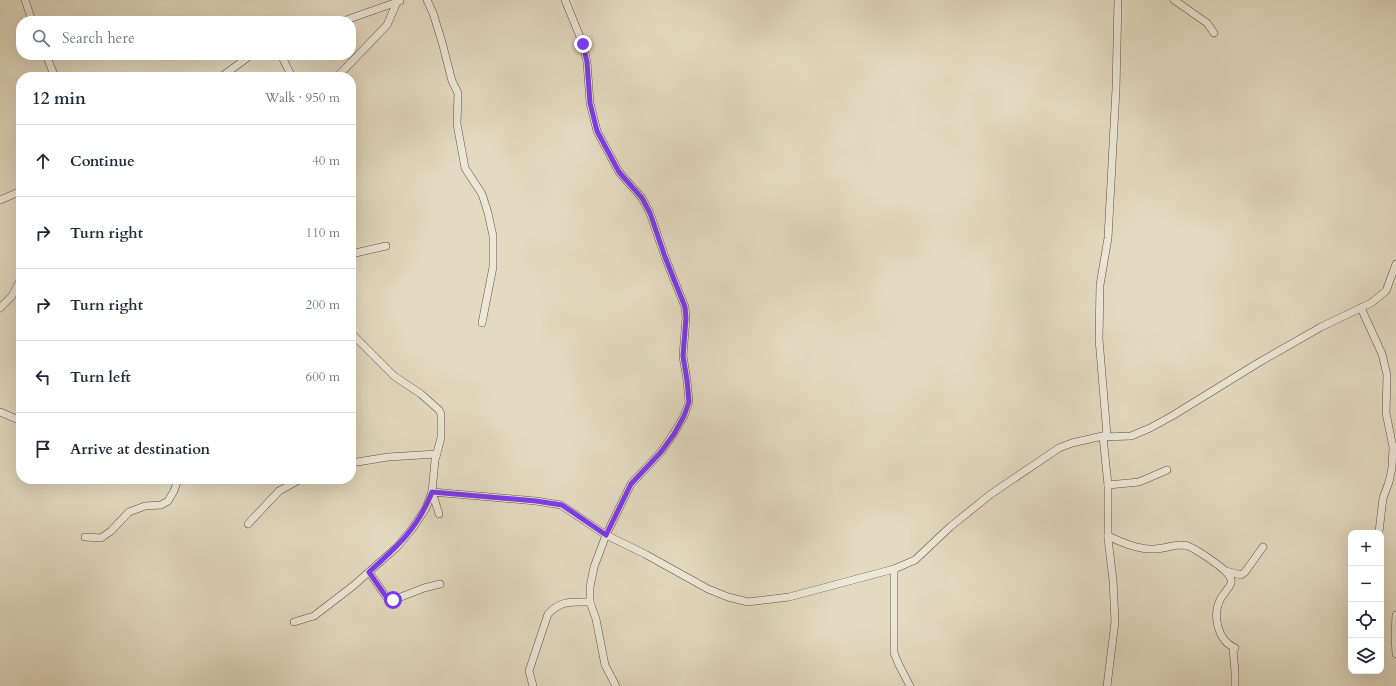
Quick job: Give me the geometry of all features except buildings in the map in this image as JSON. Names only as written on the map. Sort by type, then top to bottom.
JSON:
[{"type":"street","points":[[25,0],[30,16]]},
{"type":"street","points":[[427,0],[433,13],[442,42],[452,81],[458,93],[457,124],[465,168],[482,194],[488,212],[493,236],[493,267],[482,323]]},
{"type":"street","points":[[565,0],[583,44],[587,62],[590,103],[597,131],[619,172],[642,198],[650,213],[665,257],[685,307],[686,318],[683,356],[689,402],[684,416],[674,434],[661,452],[631,484],[606,535],[594,567],[590,588],[590,602],[596,619],[605,665],[616,686]]},
{"type":"street","points":[[1107,686],[1115,622],[1113,580],[1108,536],[1108,485],[1099,339],[1100,285],[1108,230],[1116,89],[1118,0]]},
{"type":"street","points":[[1174,0],[1207,23],[1214,33]]},
{"type":"street","points":[[356,16],[400,1]]},
{"type":"street","points":[[356,57],[387,25],[400,1]]},
{"type":"street","points":[[48,60],[53,72]]},
{"type":"street","points":[[228,72],[244,60]]},
{"type":"street","points":[[284,60],[290,72]]},
{"type":"street","points":[[342,72],[353,60]]},
{"type":"street","points":[[0,200],[16,193]]},
{"type":"street","points":[[356,253],[386,246]]},
{"type":"street","points":[[432,492],[536,501],[562,505],[606,535],[645,554],[708,589],[728,597],[748,602],[789,597],[894,570],[915,560],[950,528],[991,494],[1059,448],[1072,443],[1105,436],[1131,436],[1150,428],[1321,327],[1371,303],[1386,291],[1396,264]]},
{"type":"street","points":[[0,308],[12,296],[16,288]]},
{"type":"street","points":[[1361,308],[1382,354],[1387,375],[1386,413],[1393,447],[1392,468],[1383,498],[1379,530]]},
{"type":"street","points":[[294,622],[314,616],[369,572],[397,547],[426,508],[432,492],[442,427],[441,414],[439,410],[411,386],[394,376],[356,339]]},
{"type":"street","points":[[0,412],[16,419]]},
{"type":"street","points":[[356,462],[388,457],[437,454]]},
{"type":"street","points":[[1108,485],[1139,482],[1167,470]]},
{"type":"street","points":[[84,537],[101,538],[111,531],[129,512],[145,506],[161,505],[168,501],[176,484]]},
{"type":"street","points":[[248,524],[279,491],[292,484]]},
{"type":"street","points":[[432,492],[438,514]]},
{"type":"street","points":[[1108,536],[1128,545],[1150,549],[1178,545],[1188,546],[1198,551],[1226,571],[1241,575],[1245,572],[1263,547]]},
{"type":"street","points":[[894,570],[894,653],[898,665],[910,686]]},
{"type":"street","points":[[1226,571],[1231,580],[1231,584],[1220,599],[1216,616],[1220,633],[1224,640],[1235,648],[1233,649],[1235,672],[1234,686]]},
{"type":"street","points":[[369,572],[387,598],[393,600],[424,588],[440,584]]},
{"type":"street","points":[[534,686],[529,671],[548,614],[560,604],[567,602],[590,602]]},
{"type":"street","points":[[1396,615],[1396,654]]},
{"type":"route","points":[[393,600],[387,598],[369,572],[397,547],[412,528],[426,508],[432,492],[536,501],[562,505],[606,535],[631,484],[661,452],[674,434],[684,416],[689,402],[683,356],[686,318],[685,307],[665,257],[650,213],[642,198],[619,172],[597,131],[590,103],[587,62],[583,44]]}]
